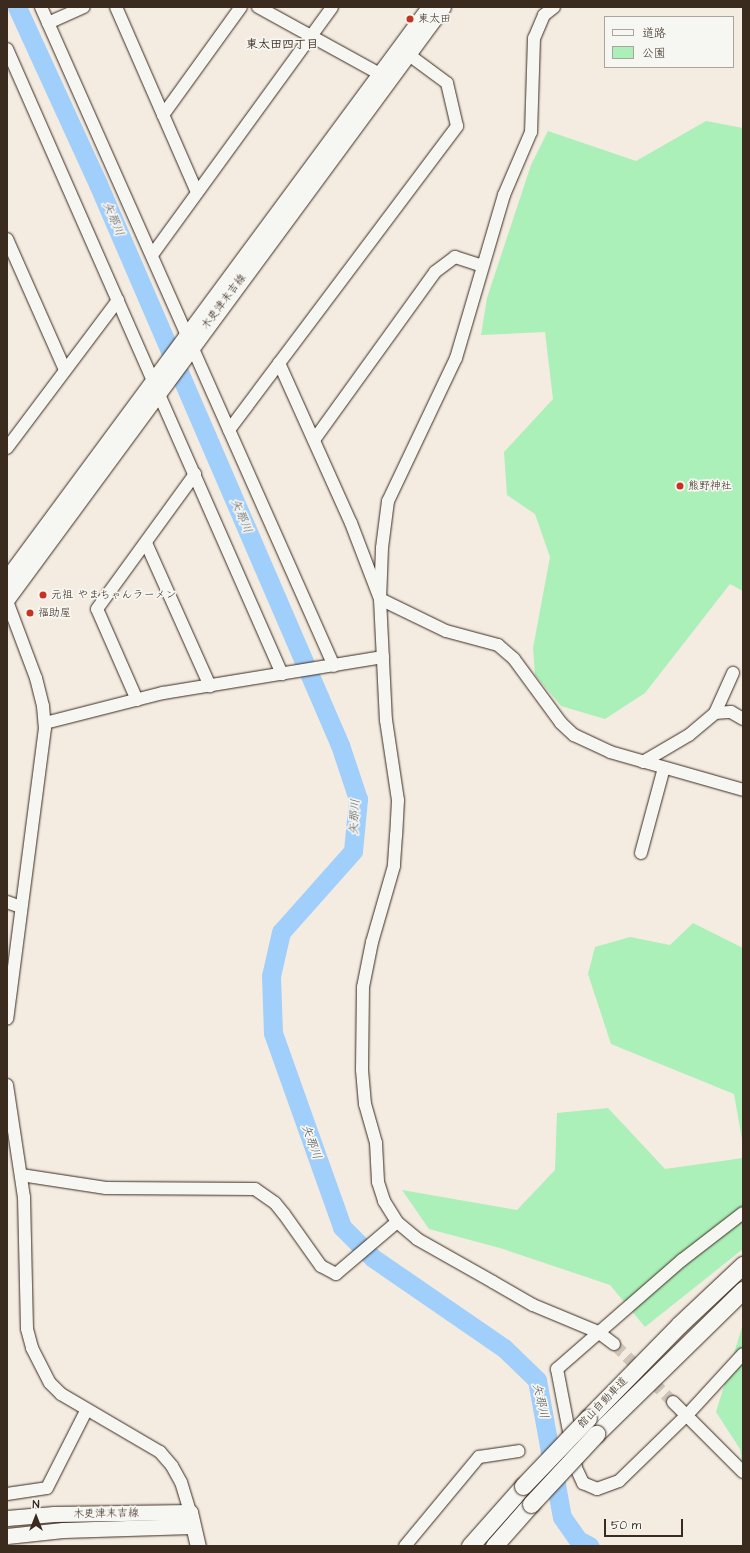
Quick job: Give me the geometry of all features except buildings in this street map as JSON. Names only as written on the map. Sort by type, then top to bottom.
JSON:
[{"type":"highway","name":"館山自動車道","points":[[470,1546],[523,1486],[588,1418],[679,1325],[743,1265]]},
{"type":"highway","name":"館山自動車道","points":[[494,1546],[596,1434],[743,1290]]},
{"type":"main road","name":"木更津末吉線","points":[[404,51],[429,7]]},
{"type":"main road","name":"木更津末吉線","points":[[7,578],[153,378],[189,339],[404,51],[443,7]]},
{"type":"main road","name":"木更津末吉線","points":[[7,600],[159,392],[189,339]]},
{"type":"main road","name":"木更津末吉線","points":[[7,1518],[54,1514],[191,1519]]},
{"type":"main road","name":"木更津末吉線","points":[[7,1536],[191,1519]]},
{"type":"main road","points":[[191,1519],[198,1546]]},
{"type":"street","points":[[41,7],[229,430],[330,667]]},
{"type":"street","points":[[48,23],[84,7]]},
{"type":"street","points":[[116,7],[197,192]]},
{"type":"street","points":[[163,115],[241,7]]},
{"type":"street","points":[[258,7],[385,77]]},
{"type":"street","points":[[152,255],[332,7]]},
{"type":"street","points":[[554,7],[544,15],[534,38],[531,132],[504,195],[456,358],[388,501],[382,548],[380,599],[386,720],[398,800],[394,866],[372,942],[364,987],[362,1070],[365,1104],[376,1143],[378,1182],[384,1202],[397,1222],[417,1239],[533,1305],[598,1332],[614,1344]]},
{"type":"street","points":[[7,49],[195,474],[286,674]]},
{"type":"street","points":[[229,430],[457,126],[447,83],[404,51]]},
{"type":"street","points":[[7,239],[65,370]]},
{"type":"street","points":[[314,440],[435,272],[455,257],[482,266]]},
{"type":"street","points":[[7,448],[118,300]]},
{"type":"street","points":[[279,363],[351,523],[380,599],[446,631],[498,645],[514,659],[561,722],[574,735],[610,752],[743,790]]},
{"type":"street","points":[[137,700],[97,609],[195,474]]},
{"type":"street","points":[[146,543],[210,686]]},
{"type":"street","points":[[7,600],[36,678],[45,723],[7,1019]]},
{"type":"street","points":[[45,723],[137,700],[210,686],[383,657]]},
{"type":"street","points":[[643,762],[689,735],[716,713],[733,673]]},
{"type":"street","points":[[716,713],[731,712],[743,719]]},
{"type":"street","points":[[641,853],[664,768]]},
{"type":"street","points":[[7,902],[21,907]]},
{"type":"street","points":[[7,1085],[24,1197],[27,1329],[32,1348],[50,1383],[61,1394],[86,1411],[160,1452],[172,1466],[181,1482],[191,1519]]},
{"type":"street","points":[[20,1175],[106,1188],[255,1189],[275,1203],[321,1266],[336,1274],[397,1222]]},
{"type":"street","points":[[743,1213],[682,1260],[557,1369],[576,1468],[583,1483],[597,1489],[619,1481],[688,1414],[743,1354]]},
{"type":"street","points":[[673,1402],[688,1414],[743,1472]]},
{"type":"street","points":[[7,1494],[47,1488],[86,1411]]},
{"type":"street","points":[[405,1546],[479,1457],[519,1451]]},
{"type":"green space","points":[[706,121],[743,128],[743,591],[730,584],[645,693],[605,719],[561,706],[535,675],[533,648],[550,557],[535,514],[507,495],[504,452],[553,399],[545,332],[481,335],[487,298],[531,165],[548,131],[636,161]]},
{"type":"green space","points":[[693,923],[743,948],[743,1145],[734,1094],[611,1044],[588,974],[595,947],[630,937],[670,945]]},
{"type":"green space","points":[[608,1108],[665,1169],[743,1158],[743,1249],[645,1327],[610,1285],[500,1248],[429,1229],[402,1190],[517,1210],[555,1170],[557,1113]]},
{"type":"green space","points":[[743,1324],[743,1471],[740,1449],[716,1412]]},
{"type":"waterway","name":"矢那川","points":[[17,7],[98,184],[340,745],[358,799],[353,851],[281,932],[271,976],[273,1033],[342,1227],[373,1258],[504,1348],[537,1380],[562,1517],[578,1540],[590,1546]]},
{"type":"tunnel","points":[[614,1344],[673,1402]]},
{"type":"place","name":"東太田","points":[[410,19]]},
{"type":"place","name":"熊野神社","points":[[680,486]]},
{"type":"place","name":"元祖 やまちゃんラーメン","points":[[43,595]]},
{"type":"place","name":"福助屋","points":[[30,613]]},
{"type":"district","name":"東太田四丁目","points":[[282,45]]}]
